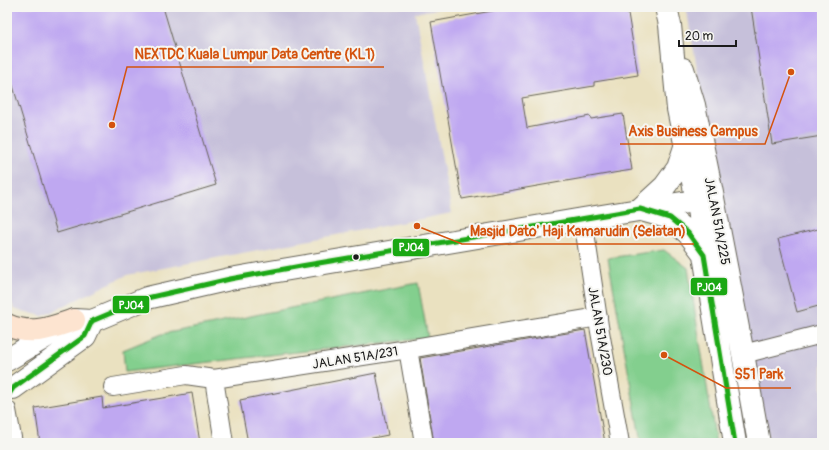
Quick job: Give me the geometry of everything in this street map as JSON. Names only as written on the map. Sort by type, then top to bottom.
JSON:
[{"type":"main road","points":[[7,325],[22,330],[42,330],[83,320]]},
{"type":"street","name":"JALAN 51A/225","points":[[668,16],[678,109],[685,147],[705,200],[743,354],[759,443]]},
{"type":"street","name":"JALAN 51A/225","points":[[668,16],[694,105],[705,200],[704,255],[735,443]]},
{"type":"street","points":[[640,209],[665,186],[678,168],[685,147]]},
{"type":"street","points":[[7,360],[83,320],[148,298],[230,279],[640,209],[705,200]]},
{"type":"street","points":[[640,209],[670,218],[688,233],[704,255]]},
{"type":"street","name":"JALAN 51A/230","points":[[583,219],[620,443]]},
{"type":"street","name":"JALAN 51A/231","points":[[113,387],[186,375],[214,379],[408,349],[598,317]]},
{"type":"street","points":[[10,392],[85,336],[83,320]]},
{"type":"street","points":[[743,354],[822,334]]},
{"type":"street","points":[[408,349],[424,443]]},
{"type":"street","points":[[7,366],[13,374],[14,381],[10,392]]},
{"type":"street","points":[[214,379],[224,443]]},
{"type":"street","points":[[7,410],[14,443]]},
{"type":"shaded area","points":[[7,7],[448,7],[415,13],[452,213],[127,275],[43,316],[14,309],[7,290]]},
{"type":"shaded area","points":[[686,7],[822,7],[822,443],[768,443],[719,190]]},
{"type":"green space","points":[[664,250],[688,268],[716,443],[641,443],[608,258]]},
{"type":"green space","points":[[418,283],[428,338],[125,372],[123,350],[162,334]]},
{"type":"building","points":[[7,7],[163,7],[216,185],[57,233],[7,66]]},
{"type":"building","points":[[514,7],[627,7],[638,75],[594,82],[594,86],[522,98],[527,128],[590,116],[591,119],[623,114],[632,170],[462,199],[431,22]]},
{"type":"building","points":[[751,7],[822,7],[822,136],[772,144]]},
{"type":"building","points":[[822,228],[822,305],[797,312],[778,239]]},
{"type":"building","points":[[585,330],[605,443],[434,443],[420,358]]},
{"type":"building","points":[[376,373],[388,435],[347,443],[248,443],[240,400]]},
{"type":"building","points":[[192,393],[200,443],[40,443],[35,408],[102,397],[103,408]]},
{"type":"transit line","name":"PJ04","points":[[7,397],[13,388],[85,336],[92,321],[147,298],[230,279],[301,266],[640,209],[670,218],[688,233],[704,255],[735,443]]},
{"type":"place","name":"Axis Business Campus","points":[[791,72]]},
{"type":"place","name":"NEXTDC Kuala Lumpur Data Centre (KL1)","points":[[112,125]]},
{"type":"place","name":"Masjid Dato' Haji Kamarudin (Selatan)","points":[[417,226]]},
{"type":"place","name":"S51 Park","points":[[664,355]]}]
